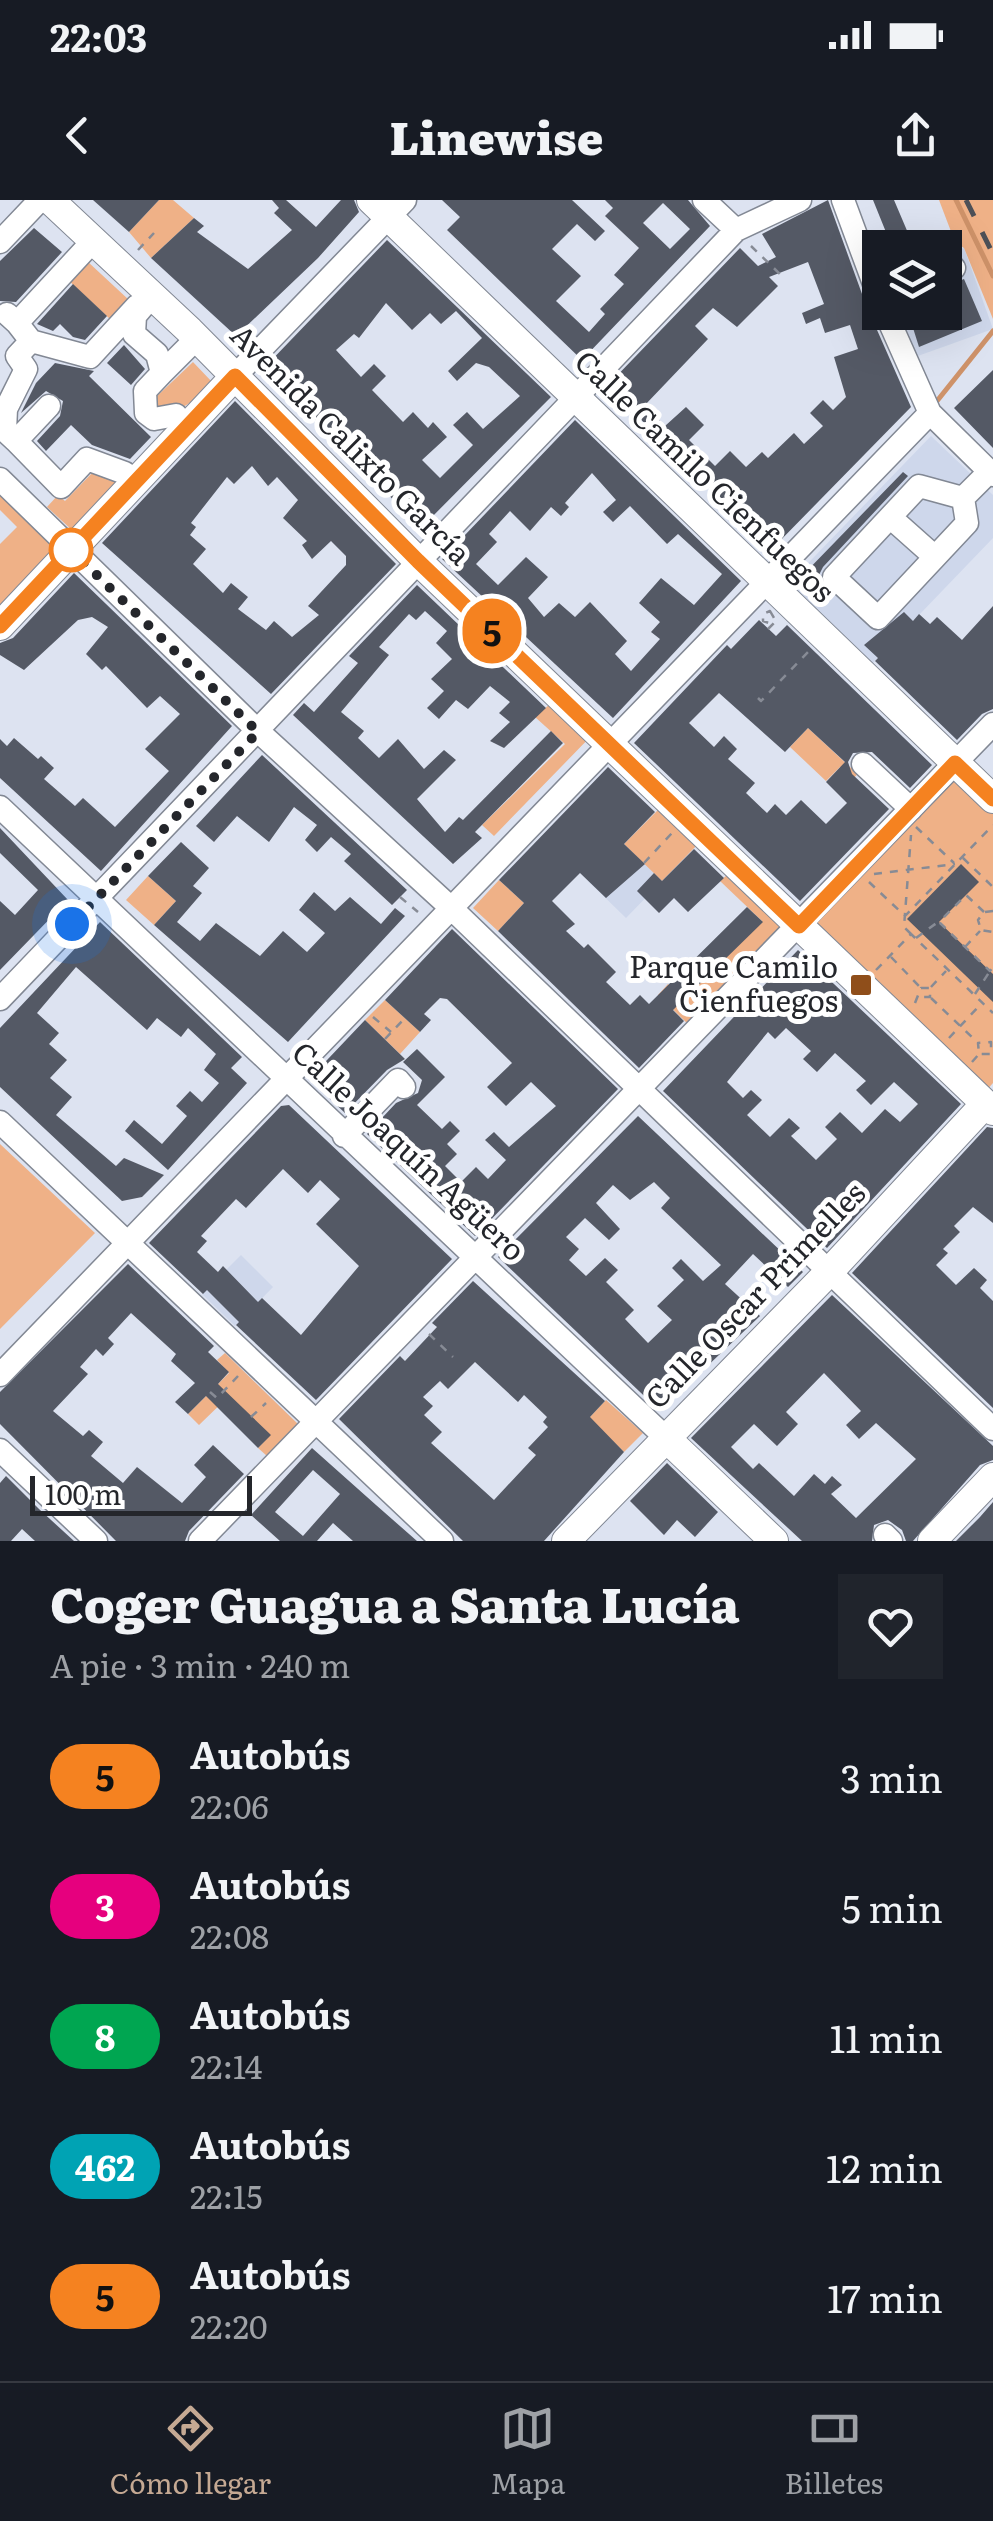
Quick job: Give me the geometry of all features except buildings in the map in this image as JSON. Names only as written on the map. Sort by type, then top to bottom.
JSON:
[{"type":"main road","name":"Avenida Calixto García","points":[[50,200],[151,294],[197,347],[235,376],[418,561],[933,1054],[990,1103]]},
{"type":"main road","name":"Calle Camilo Cienfuegos","points":[[388,206],[575,398],[993,799]]},
{"type":"main road","points":[[0,626],[176,427],[205,408],[235,376]]},
{"type":"main road","name":"Calle Oscar Primelles","points":[[566,1541],[990,1103]]},
{"type":"main road","name":"Calle Joaquín Agüero","points":[[665,1437],[774,1541]]},
{"type":"main road","points":[[932,1541],[993,1476]]},
{"type":"street","points":[[0,242],[40,200]]},
{"type":"street","points":[[704,200],[736,230]]},
{"type":"street","points":[[0,999],[736,230],[800,200]]},
{"type":"street","points":[[843,200],[862,251]]},
{"type":"street","points":[[235,376],[388,206]]},
{"type":"street","points":[[93,240],[18,326],[17,356],[26,369],[6,409],[5,431],[61,486],[87,459],[131,480]]},
{"type":"street","points":[[18,326],[90,357],[151,294]]},
{"type":"street","points":[[151,294],[135,316],[134,334],[156,354],[162,373]]},
{"type":"street","points":[[893,330],[930,412],[991,473],[963,498]]},
{"type":"street","points":[[176,427],[154,420],[146,412],[144,391],[197,347]]},
{"type":"street","points":[[16,441],[49,406]]},
{"type":"street","points":[[0,1375],[930,412]]},
{"type":"street","points":[[0,479],[258,732],[449,906],[993,1429]]},
{"type":"street","points":[[919,486],[963,498],[967,523],[878,618],[834,577],[919,486]]},
{"type":"street","points":[[890,516],[935,558]]},
{"type":"street","points":[[200,1541],[799,926],[912,816],[993,724]]},
{"type":"street","points":[[863,764],[912,816]]},
{"type":"street","name":"Calle Joaquín Agüero","points":[[0,808],[665,1437]]},
{"type":"street","points":[[344,1136],[398,1080],[404,1087]]},
{"type":"street","points":[[0,1122],[442,1541]]},
{"type":"street","points":[[0,1450],[96,1541]]},
{"type":"path","points":[[736,230],[782,277]]},
{"type":"path","points":[[122,267],[154,234]]},
{"type":"path","points":[[758,698],[761,700],[824,636]]},
{"type":"path","points":[[900,837],[912,816]]},
{"type":"path","points":[[912,816],[955,864]]},
{"type":"path","points":[[912,816],[904,927],[993,1012]]},
{"type":"path","points":[[644,863],[687,818]]},
{"type":"path","points":[[905,916],[993,824]]},
{"type":"path","points":[[962,857],[993,887]]},
{"type":"path","points":[[862,876],[875,863]]},
{"type":"path","points":[[862,876],[955,864]]},
{"type":"path","points":[[862,876],[905,916]]},
{"type":"path","points":[[916,938],[939,922],[966,894],[984,912]]},
{"type":"path","points":[[400,897],[419,913]]},
{"type":"path","points":[[981,930],[978,920],[984,912],[993,911]]},
{"type":"path","points":[[939,922],[991,969],[974,995]]},
{"type":"path","points":[[981,930],[993,932]]},
{"type":"path","points":[[965,947],[981,930]]},
{"type":"path","points":[[861,985],[911,934]]},
{"type":"path","points":[[890,956],[921,988],[921,997],[930,997],[978,1043],[979,1054]]},
{"type":"path","points":[[921,988],[930,988],[948,970]]},
{"type":"path","points":[[930,988],[930,997]]},
{"type":"path","points":[[933,1054],[982,1003]]},
{"type":"path","points":[[357,1004],[391,1032]]},
{"type":"path","points":[[385,1039],[405,1018]]},
{"type":"path","points":[[964,1070],[979,1054],[992,1054],[992,1041],[978,1043]]},
{"type":"path","points":[[414,1319],[453,1358]]},
{"type":"path","points":[[210,1392],[217,1398],[252,1360]]},
{"type":"path","points":[[251,1416],[282,1388]]},
{"type":"shaded area","points":[[159,200],[173,200],[194,218],[151,258],[129,232]]},
{"type":"shaded area","points":[[939,200],[993,200],[993,319],[962,247],[962,230],[950,230]]},
{"type":"shaded area","points":[[962,249],[993,329],[904,361],[892,330],[962,330]]},
{"type":"shaded area","points":[[87,261],[129,300],[111,320],[68,280]]},
{"type":"shaded area","points":[[193,362],[213,383],[179,409],[154,412],[154,399]]},
{"type":"shaded area","points":[[931,436],[993,495],[993,538],[870,666],[786,586]]},
{"type":"shaded area","points":[[94,471],[120,481],[73,531],[47,507],[58,495],[65,501]]},
{"type":"shaded area","points":[[0,486],[64,548],[0,616],[0,544],[17,527],[0,510]]},
{"type":"shaded area","points":[[557,698],[595,732],[494,836],[482,825],[565,744],[535,717]]},
{"type":"shaded area","points":[[808,728],[851,768],[857,764],[862,769],[853,779],[840,767],[826,781],[790,747]]},
{"type":"shaded area","name":"Parque Camilo Cienfuegos","points":[[956,779],[993,814],[993,1083],[986,1091],[813,926]]},
{"type":"shaded area","points":[[661,807],[698,844],[626,918],[588,881]]},
{"type":"shaded area","points":[[661,807],[698,844],[662,881],[624,844]]},
{"type":"shaded area","points":[[733,870],[789,926],[691,1027],[658,995],[668,984],[683,999],[762,921],[720,881]]},
{"type":"shaded area","points":[[148,876],[176,901],[154,925],[126,900]]},
{"type":"shaded area","points":[[499,880],[524,903],[498,931],[473,908]]},
{"type":"shaded area","points":[[385,1000],[420,1032],[400,1054],[365,1020]]},
{"type":"shaded area","points":[[0,1144],[95,1233],[0,1329]]},
{"type":"shaded area","points":[[241,1255],[273,1287],[235,1326],[202,1294]]},
{"type":"shaded area","points":[[225,1353],[299,1425],[267,1456],[258,1448],[270,1435],[229,1396],[199,1425],[188,1414],[229,1373],[217,1360]]},
{"type":"shaded area","points":[[606,1400],[643,1433],[624,1452],[589,1418]]},
{"type":"waterway","points":[[956,200],[993,276]]},
{"type":"waterway","points":[[937,401],[993,331]]},
{"type":"railway","points":[[966,200],[993,254]]},
{"type":"bus line","name":"5","points":[[0,626],[235,376],[418,561],[799,926],[955,763],[993,799]]},
{"type":"place","name":"Parque Camilo Cienfuegos","points":[[861,985]]},
{"type":"route","points":[[71,550],[258,732],[72,924]]}]
